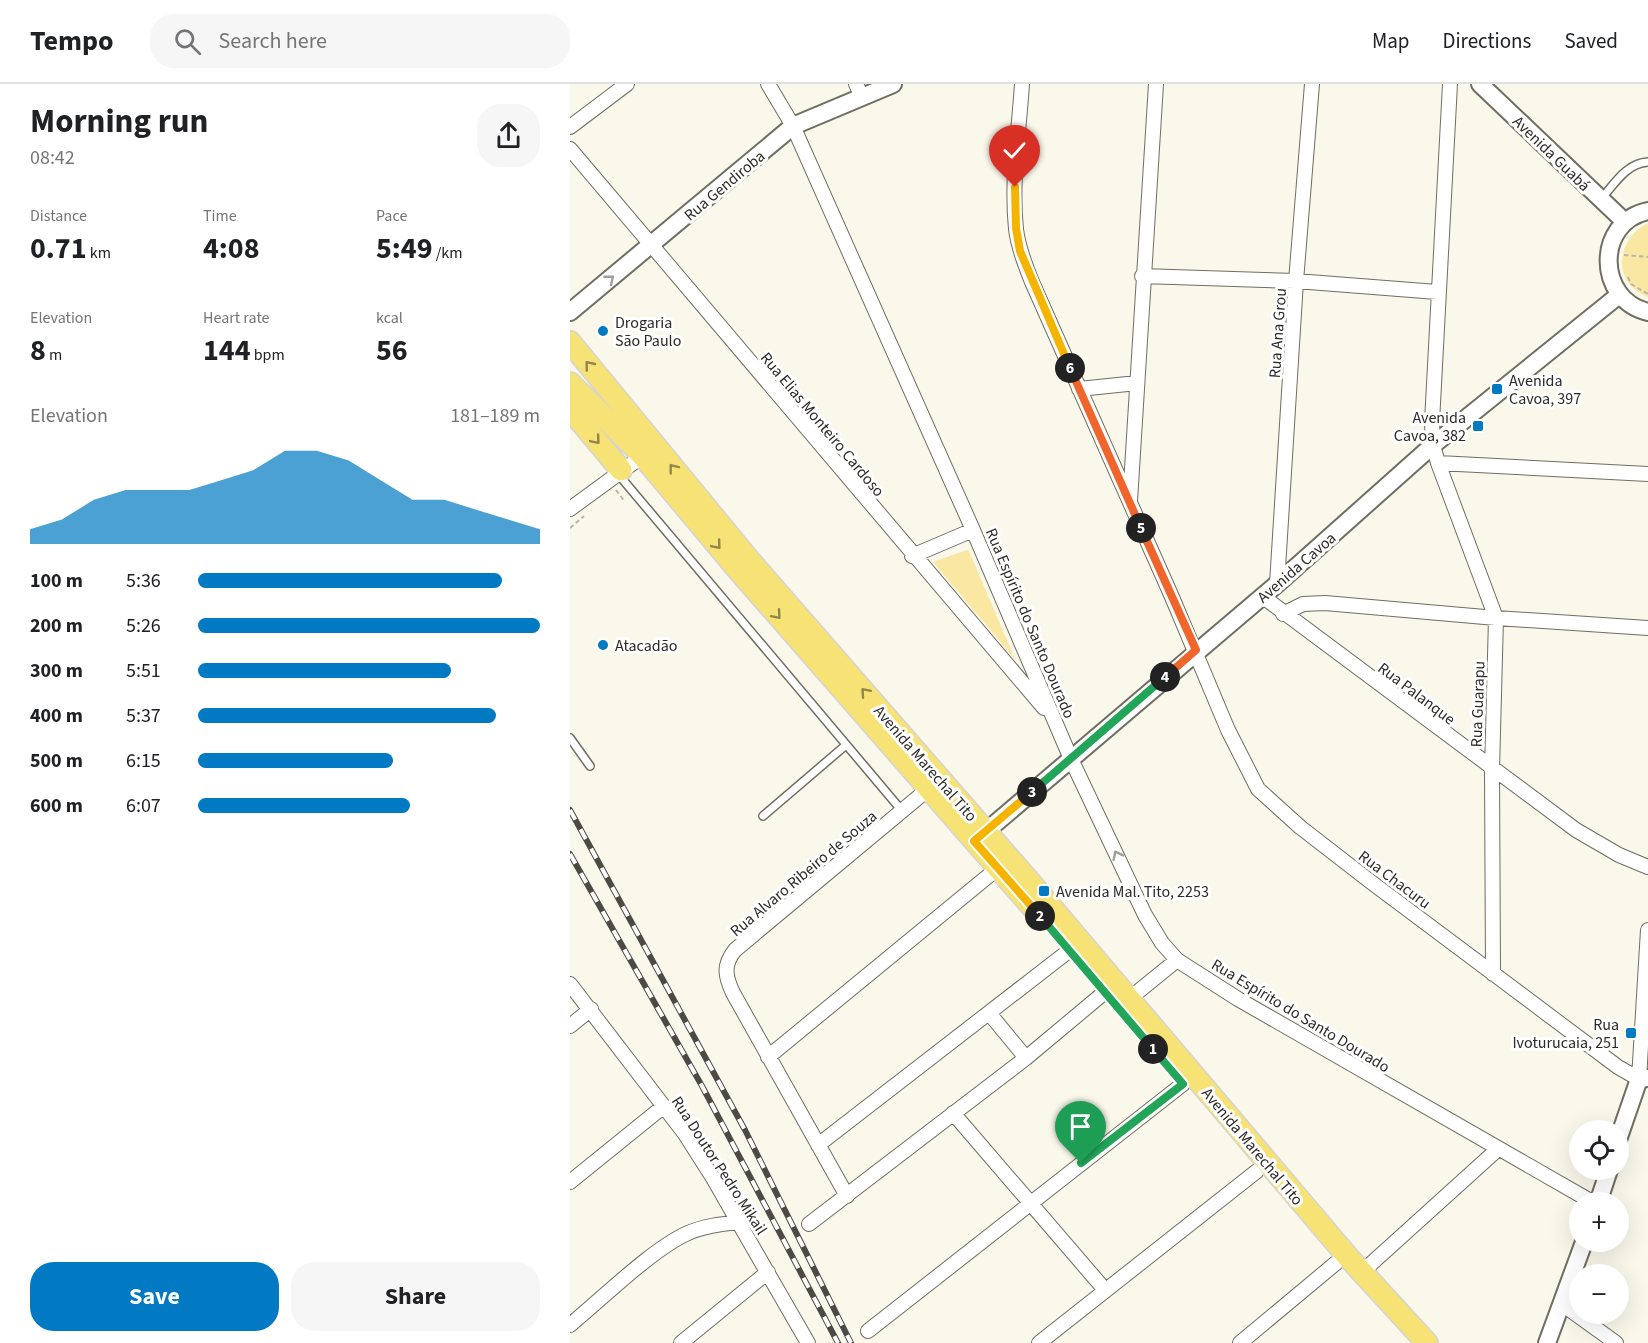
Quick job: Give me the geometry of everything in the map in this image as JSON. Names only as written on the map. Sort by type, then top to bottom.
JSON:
[{"type":"main road","name":"Avenida Marechal Tito","points":[[570,342],[649,451],[934,784],[1129,999],[1362,1272],[1427,1343]]},
{"type":"main road","name":"Avenida Marechal Tito","points":[[570,383],[649,451]]},
{"type":"main road","points":[[570,409],[619,472]]},
{"type":"main road","name":"Avenida Marechal Tito","points":[[980,837],[998,868],[1336,1263],[1409,1343]]},
{"type":"street","points":[[570,127],[627,84]]},
{"type":"street","name":"Rua Espírito do Santo Dourado","points":[[768,84],[793,126],[973,530],[1071,759],[1145,915],[1162,944],[1177,960],[1238,999],[1576,1192]]},
{"type":"street","name":"Rua Gendiroba","points":[[570,312],[793,126],[859,90],[893,84]]},
{"type":"street","name":"Rua Chacuru","points":[[1022,84],[1015,187],[1018,240],[1032,282],[1196,650],[1228,730],[1258,789],[1300,827],[1493,974],[1643,1079]]},
{"type":"street","points":[[1130,504],[1142,276],[1156,84]]},
{"type":"street","name":"Rua Ana Grou","points":[[1277,584],[1296,281],[1312,84]]},
{"type":"street","name":"Rua Guarapu","points":[[1450,84],[1437,292],[1433,446],[1496,618],[1492,770],[1493,974]]},
{"type":"street","name":"Avenida Guabá","points":[[1480,84],[1625,222]]},
{"type":"street","name":"Rua Elias Monteiro Cardoso","points":[[570,149],[912,556],[1053,718]]},
{"type":"street","points":[[1648,211],[1625,222],[1615,234],[1609,249],[1608,265],[1611,281],[1619,295],[1629,304],[1648,312]]},
{"type":"street","points":[[1142,276],[1296,281],[1437,292]]},
{"type":"street","name":"Avenida Cavoa","points":[[980,837],[1196,650],[1277,584],[1433,446],[1619,295]]},
{"type":"street","points":[[1079,389],[1137,383]]},
{"type":"street","points":[[570,509],[649,451]]},
{"type":"street","points":[[1438,463],[1648,474]]},
{"type":"street","points":[[912,556],[973,530]]},
{"type":"street","name":"Rua Palanque","points":[[1262,596],[1492,770],[1576,830],[1619,855],[1648,867]]},
{"type":"street","points":[[1283,614],[1303,604],[1325,603],[1648,628]]},
{"type":"street","name":"Rua Alvaro Ribeiro de Souza","points":[[847,1196],[726,980],[725,970],[730,957],[934,784]]},
{"type":"street","points":[[768,1057],[998,868]]},
{"type":"street","points":[[1626,1120],[1643,1079],[1648,930]]},
{"type":"street","points":[[818,1145],[1070,950]]},
{"type":"street","points":[[1129,999],[1177,960]]},
{"type":"street","name":"Rua Doutor Pedro Mikail","points":[[570,984],[664,1106],[713,1178],[808,1343]]},
{"type":"street","points":[[809,1224],[952,1113],[1026,1059],[1105,992]]},
{"type":"street","points":[[570,1026],[591,1009]]},
{"type":"street","points":[[989,1013],[1026,1059]]},
{"type":"street","points":[[868,1331],[1183,1084]]},
{"type":"street","points":[[570,1182],[664,1106]]},
{"type":"street","points":[[952,1113],[1105,1290]]},
{"type":"street","points":[[1362,1272],[1498,1149]]},
{"type":"street","points":[[1039,1343],[1257,1171]]},
{"type":"street","points":[[570,1325],[660,1251],[687,1233],[716,1225],[739,1222]]},
{"type":"street","points":[[1547,1343],[1580,1252]]},
{"type":"street","points":[[1240,1343],[1336,1263]]},
{"type":"street","points":[[681,1343],[768,1272]]},
{"type":"street","points":[[1562,1304],[1616,1343]]},
{"type":"lane","points":[[1600,199],[1629,169],[1636,164],[1648,162]]},
{"type":"lane","points":[[619,472],[903,812]]},
{"type":"lane","points":[[570,738],[590,766]]},
{"type":"lane","points":[[763,816],[846,745]]},
{"type":"path","points":[[1624,263],[1626,249]]},
{"type":"path","points":[[1624,255],[1648,257]]},
{"type":"path","points":[[1624,271],[1632,284],[1648,294]]},
{"type":"path","points":[[608,496],[615,490],[625,502]]},
{"type":"path","points":[[570,528],[589,511]]},
{"type":"shaded area","points":[[1648,223],[1648,297],[1628,282],[1623,272],[1622,261],[1629,239]]},
{"type":"shaded area","points":[[969,551],[1015,659],[933,562]]},
{"type":"railway","points":[[570,810],[745,1130],[851,1343]]},
{"type":"railway","points":[[570,854],[702,1086],[838,1343]]},
{"type":"place","name":"Drogaria São Paulo","points":[[603,331]]},
{"type":"place","name":"Avenida Cavoa, 397","points":[[1497,389]]},
{"type":"place","name":"Avenida Cavoa, 382","points":[[1478,426]]},
{"type":"place","name":"Atacadão","points":[[603,645]]},
{"type":"place","name":"Avenida Mal. Tito, 2253","points":[[1044,891]]},
{"type":"place","name":"Rua Ivoturucaia, 251","points":[[1631,1033]]},
{"type":"route","points":[[1015,187],[1016,228],[1020,251],[1032,282],[1196,650],[974,841],[1183,1084],[1081,1163]]}]
